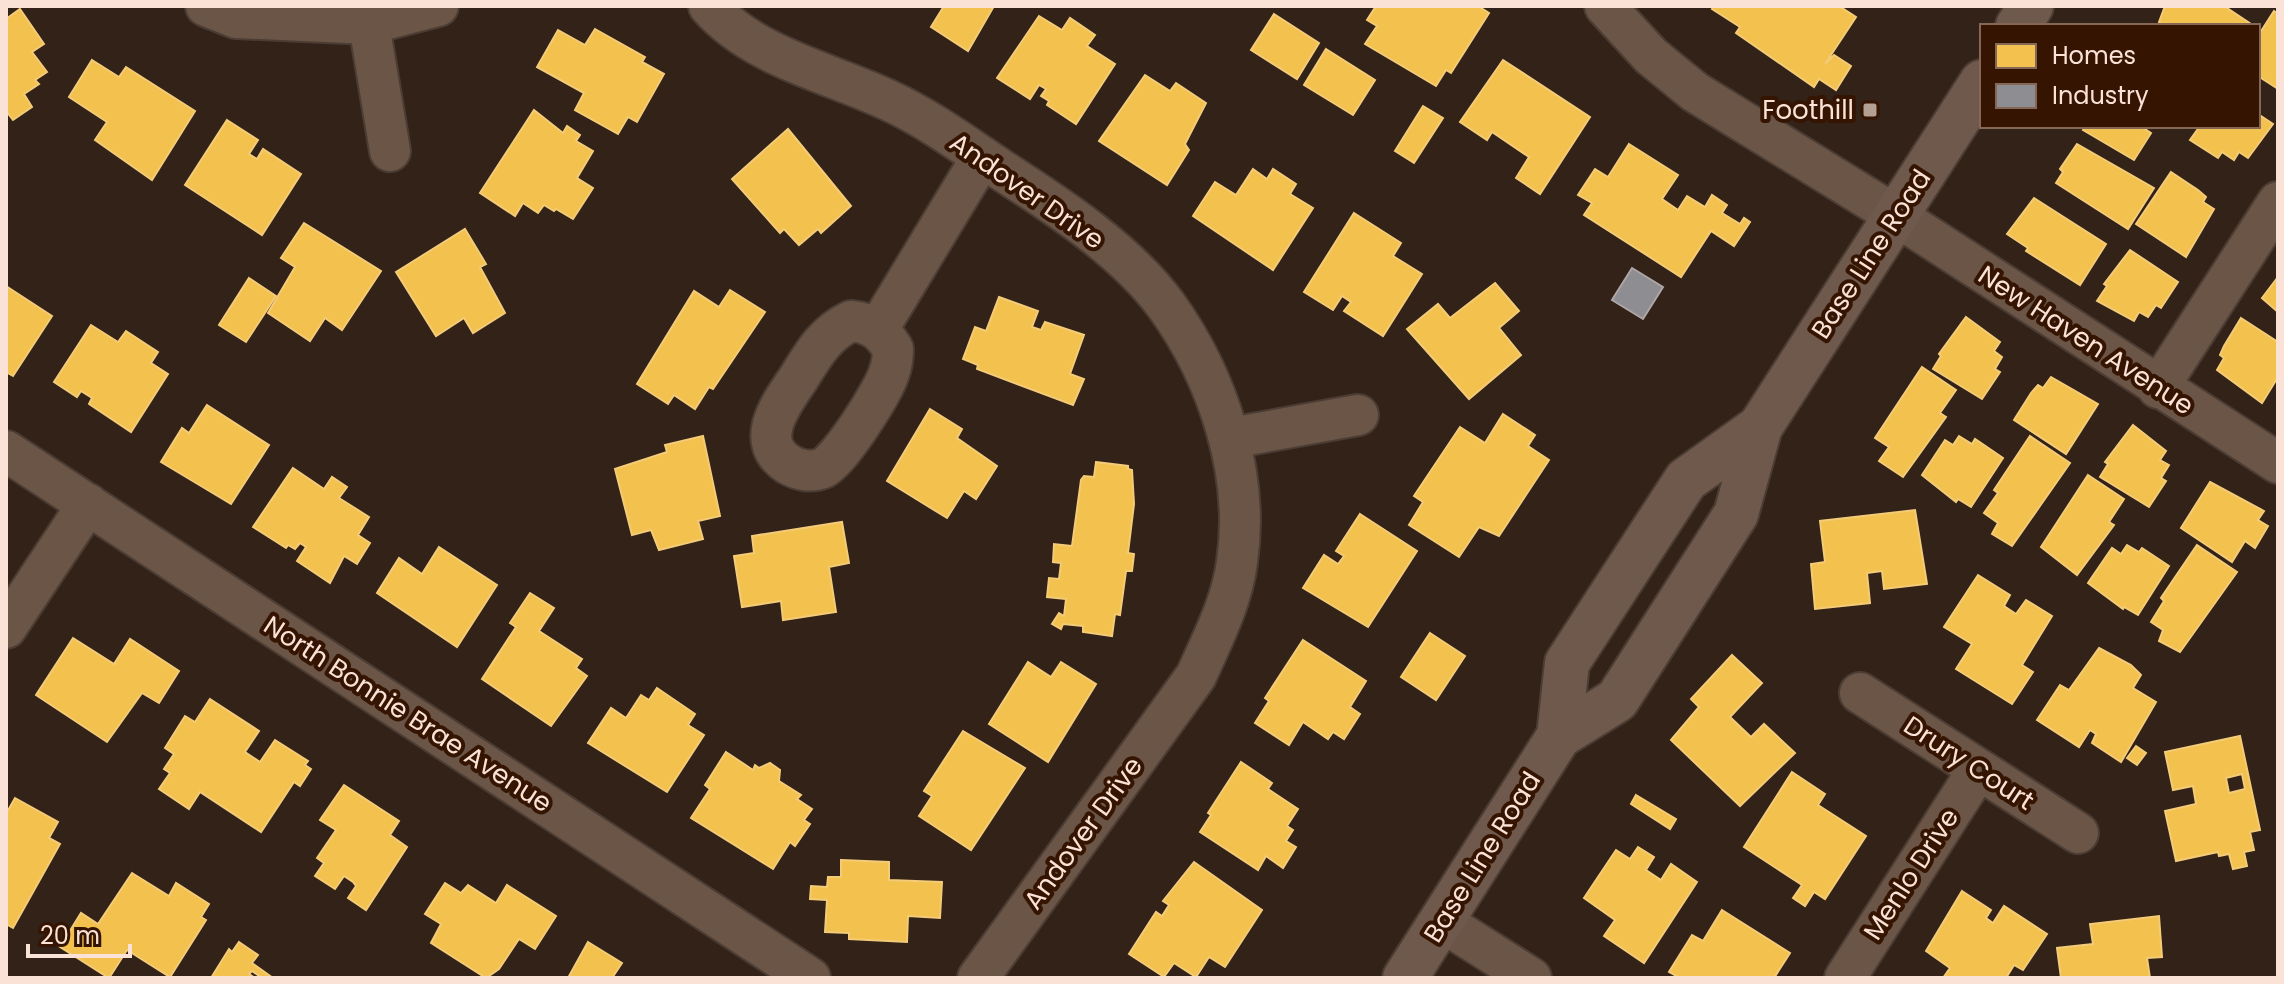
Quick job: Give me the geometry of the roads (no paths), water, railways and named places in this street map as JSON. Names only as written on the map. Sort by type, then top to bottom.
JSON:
[{"type":"main road","points":[[2019,24],[2031,6]]},
{"type":"main road","name":"Base Line Road","points":[[1405,978],[1559,736],[1617,700],[1736,514],[1760,427],[1980,85]]},
{"type":"main road","name":"Base Line Road","points":[[1559,736],[1567,663],[1686,480],[1760,427]]},
{"type":"street","points":[[206,6],[236,18],[369,24],[438,6]]},
{"type":"street","name":"Andover Drive","points":[[709,6],[774,54],[891,101],[1061,208],[1110,248],[1166,304],[1204,371],[1231,438],[1240,501],[1237,563],[1221,621],[1196,676],[978,978]]},
{"type":"street","name":"New Haven Avenue","points":[[1614,9],[1651,56],[1695,92],[1895,215],[2278,463]]},
{"type":"street","points":[[369,24],[390,151]]},
{"type":"street","points":[[878,329],[982,157]]},
{"type":"street","points":[[2158,388],[2278,202]]},
{"type":"street","points":[[1231,438],[1358,415]]},
{"type":"street","name":"North Bonnie Brae Avenue","points":[[6,451],[810,978]]},
{"type":"street","points":[[6,628],[88,504]]},
{"type":"street","name":"Drury Court","points":[[1860,693],[2078,833]]},
{"type":"street","name":"Menlo Drive","points":[[1845,978],[1978,770]]},
{"type":"street","points":[[1441,921],[1531,978]]},
{"type":"place","name":"Foothill","points":[[1870,110]]}]
